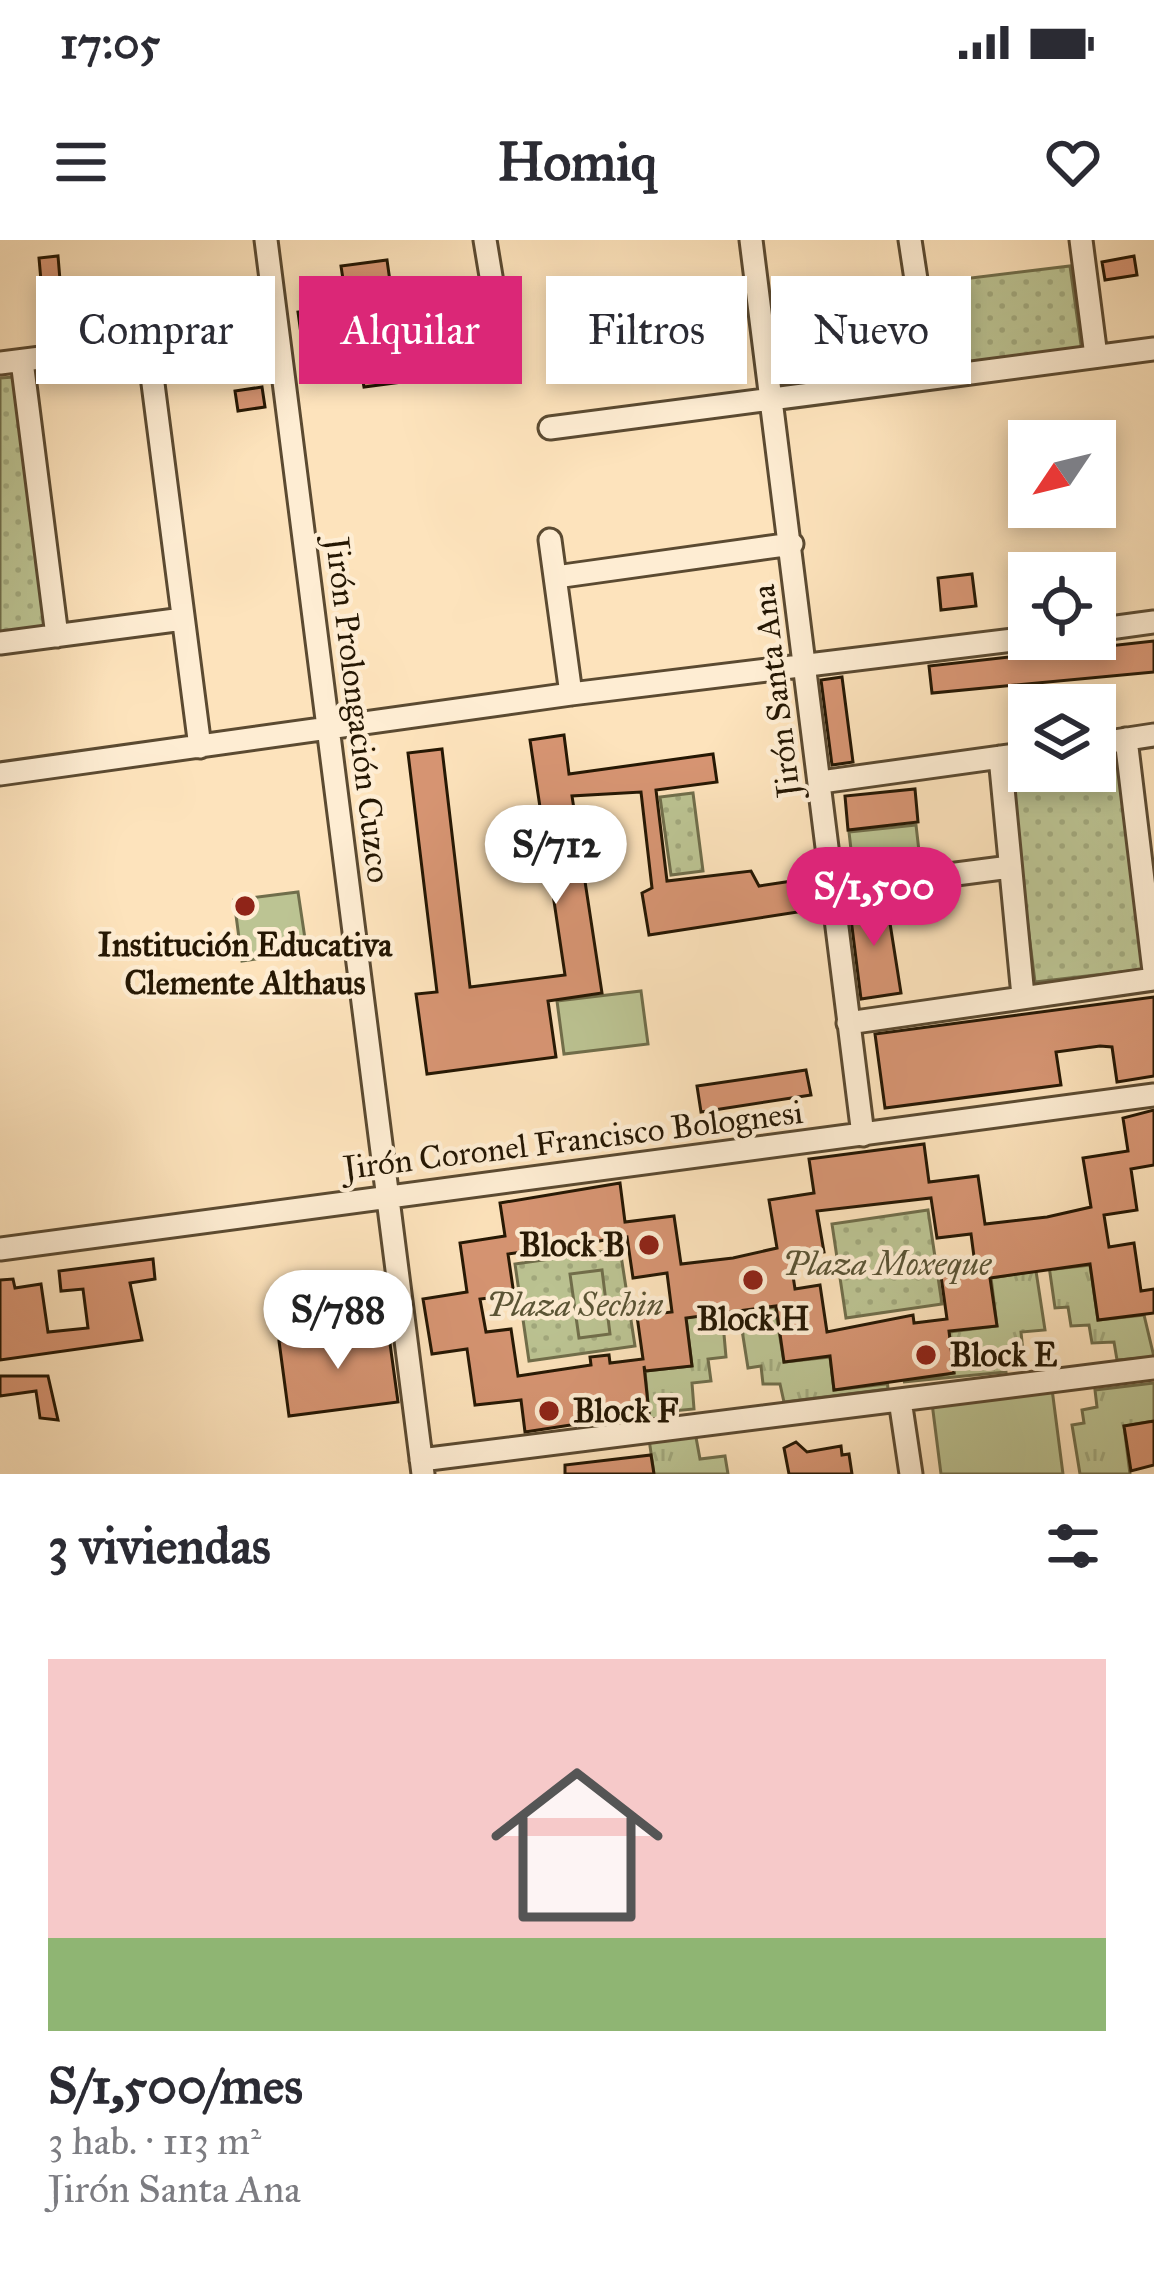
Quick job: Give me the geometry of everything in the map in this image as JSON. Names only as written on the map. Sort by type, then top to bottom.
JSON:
[{"type":"street","name":"Jirón Prolongación Cuzco","points":[[266,240],[422,1467]]},
{"type":"street","points":[[484,240],[490,276]]},
{"type":"street","name":"Jirón Santa Ana","points":[[751,240],[863,1135]]},
{"type":"street","points":[[910,240],[915,276]]},
{"type":"street","points":[[1081,240],[1096,356]]},
{"type":"street","points":[[971,373],[1154,349]]},
{"type":"street","points":[[11,362],[57,636]]},
{"type":"street","points":[[153,384],[200,747]]},
{"type":"street","points":[[550,428],[886,384]]},
{"type":"street","points":[[550,540],[572,694]]},
{"type":"street","points":[[556,577],[792,544]]},
{"type":"street","points":[[0,643],[184,619]]},
{"type":"street","points":[[1116,627],[1154,622]]},
{"type":"street","points":[[0,773],[572,694],[1008,641]]},
{"type":"street","points":[[1116,741],[1154,735]]},
{"type":"street","points":[[848,1023],[1154,975],[1126,739]]},
{"type":"street","points":[[821,782],[1008,757]]},
{"type":"street","points":[[1000,758],[1023,996]]},
{"type":"street","points":[[833,890],[1010,867]]},
{"type":"street","name":"Jirón Coronel Francisco Bolognesi","points":[[0,1249],[1154,1095]]},
{"type":"street","points":[[422,1467],[1154,1367]]},
{"type":"street","points":[[900,1400],[911,1474]]},
{"type":"green space","points":[[1070,266],[1082,352],[971,365],[971,278]]},
{"type":"green space","points":[[14,377],[47,626],[0,632],[0,378]]},
{"type":"green space","points":[[1116,754],[1120,754],[1147,969],[1035,982],[1011,792],[1116,792]]},
{"type":"green space","points":[[693,793],[703,871],[671,875],[660,797]]},
{"type":"green space","points":[[916,825],[920,860],[853,867],[849,832]]},
{"type":"green space","points":[[298,892],[307,952],[242,961],[234,900]]},
{"type":"green space","points":[[641,991],[648,1044],[564,1054],[557,1001]]},
{"type":"green space","name":"Plaza Moxeque","points":[[928,1210],[942,1304],[846,1318],[832,1224]]},
{"type":"green space","points":[[1043,1224],[1048,1224],[1055,1269],[1090,1265],[1098,1320],[1144,1315],[1154,1357],[1117,1360],[1114,1342],[1092,1343],[1089,1325],[1071,1326],[1068,1307],[1055,1308]]},
{"type":"green space","name":"Plaza Sechin","points":[[620,1249],[635,1346],[529,1361],[515,1264]]},
{"type":"green space","points":[[602,1270],[610,1334],[579,1338],[570,1274]]},
{"type":"green space","points":[[1036,1271],[1045,1330],[1021,1332],[1023,1352],[1004,1354],[1006,1372],[903,1382],[954,1373],[949,1332],[997,1326],[991,1278]]},
{"type":"green space","points":[[775,1307],[784,1362],[830,1357],[834,1390],[886,1384],[886,1368],[888,1389],[784,1402],[780,1384],[763,1384],[761,1366],[748,1368],[739,1311]]},
{"type":"green space","points":[[722,1312],[726,1357],[708,1359],[711,1381],[692,1383],[694,1409],[672,1411],[672,1421],[620,1430],[618,1417],[649,1413],[645,1371],[692,1366],[686,1318]]},
{"type":"green space","points":[[1154,1383],[1154,1421],[1124,1426],[1130,1474],[1080,1474],[1072,1425],[1084,1423],[1082,1410],[1097,1407],[1095,1390]]},
{"type":"green space","points":[[1052,1389],[1063,1474],[941,1474],[932,1403]]},
{"type":"green space","points":[[695,1432],[700,1459],[725,1456],[728,1474],[654,1474],[649,1439]]},
{"type":"building","points":[[58,256],[60,276],[41,276],[39,258]]},
{"type":"building","points":[[1134,256],[1137,275],[1105,280],[1102,262]]},
{"type":"building","points":[[387,260],[389,276],[342,276],[341,266]]},
{"type":"building","points":[[262,387],[265,407],[238,411],[235,391]]},
{"type":"building","points":[[972,574],[976,606],[941,610],[938,578]]},
{"type":"building","points":[[1154,641],[1154,672],[932,693],[929,666],[1008,657],[1116,660],[1116,645]]},
{"type":"building","points":[[842,677],[853,762],[832,765],[821,680]]},
{"type":"building","points":[[564,735],[569,774],[713,754],[717,782],[656,790],[667,881],[751,871],[759,886],[799,880],[804,911],[649,935],[642,893],[652,888],[641,792],[572,796],[602,993],[548,1001],[556,1057],[427,1074],[416,994],[437,992],[408,753],[442,749],[470,987],[565,975],[530,740]]},
{"type":"building","points":[[915,789],[918,822],[848,830],[845,796]]},
{"type":"building","points":[[886,898],[901,993],[861,999],[849,903]]},
{"type":"building","points":[[1154,997],[1154,1076],[1117,1082],[1112,1047],[1100,1046],[1056,1052],[1061,1085],[885,1108],[875,1034]]},
{"type":"building","points":[[806,1070],[811,1095],[701,1112],[697,1086]]},
{"type":"building","points":[[1154,1110],[1154,1165],[1131,1169],[1137,1210],[1104,1215],[1109,1247],[1134,1243],[1141,1291],[1154,1289],[1154,1313],[1098,1320],[1090,1264],[990,1278],[997,1326],[949,1331],[954,1373],[834,1390],[830,1356],[784,1362],[776,1306],[686,1318],[692,1366],[645,1371],[644,1366],[649,1413],[525,1432],[521,1400],[475,1405],[467,1349],[432,1354],[423,1299],[467,1292],[460,1243],[505,1236],[500,1203],[620,1183],[625,1222],[674,1216],[681,1264],[733,1258],[777,1248],[769,1200],[814,1193],[809,1159],[924,1144],[929,1182],[978,1176],[985,1224],[1047,1217],[1091,1207],[1083,1158],[1128,1151],[1123,1118]],"holes":[[[931,1198],[937,1238],[971,1234],[976,1272],[941,1276],[947,1319],[914,1323],[913,1315],[827,1332],[820,1285],[795,1289],[790,1256],[824,1252],[817,1211]],[[627,1237],[633,1278],[667,1273],[672,1312],[637,1316],[643,1359],[610,1363],[609,1355],[590,1357],[591,1365],[518,1376],[511,1329],[486,1332],[480,1299],[514,1295],[508,1254]]]},
{"type":"building","points":[[153,1259],[155,1279],[130,1283],[142,1340],[0,1360],[0,1280],[13,1279],[15,1288],[41,1284],[48,1332],[88,1328],[83,1289],[61,1291],[59,1271]]},
{"type":"building","points":[[388,1329],[398,1402],[289,1416],[279,1341]]},
{"type":"building","points":[[0,1376],[48,1376],[58,1420],[40,1418],[36,1391],[0,1396]]},
{"type":"building","points":[[1154,1421],[1154,1465],[1131,1471],[1124,1426]]},
{"type":"building","points":[[796,1442],[807,1452],[841,1446],[842,1455],[849,1454],[852,1474],[789,1474],[784,1448]]},
{"type":"building","points":[[651,1455],[654,1474],[565,1474],[565,1465]]},
{"type":"place","name":"Institución Educativa Clemente Althaus","points":[[245,906]]},
{"type":"place","name":"Block B","points":[[649,1245]]},
{"type":"place","name":"Block H","points":[[753,1280]]},
{"type":"place","name":"Block E","points":[[926,1355]]},
{"type":"place","name":"Block F","points":[[549,1411]]}]
